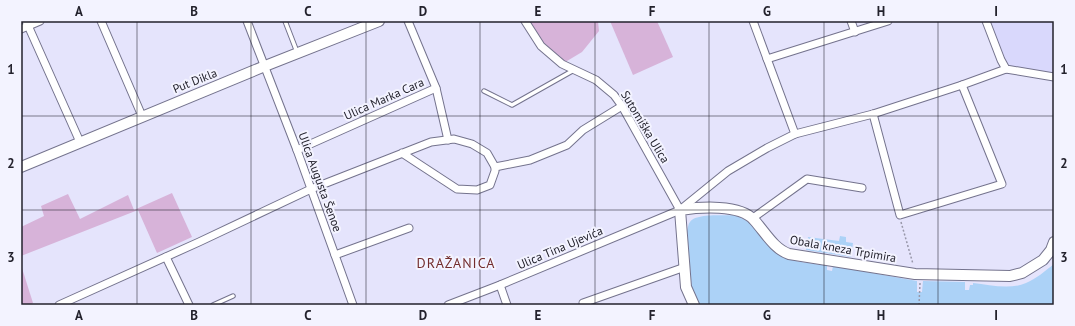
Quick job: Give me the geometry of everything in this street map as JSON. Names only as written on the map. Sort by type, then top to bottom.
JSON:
[{"type":"street","points":[[40,21],[25,25],[80,142]]},
{"type":"street","points":[[101,21],[142,116]]},
{"type":"street","name":"Ulica Augusta Šenoe","points":[[247,21],[297,150],[353,305]]},
{"type":"street","name":"Put Dikla","points":[[21,167],[297,53],[361,24],[379,21]]},
{"type":"street","name":"Ulica Marka Cara","points":[[297,150],[436,88],[408,21]]},
{"type":"street","name":"Sutomiška Ulica","points":[[525,21],[541,46],[562,64],[596,80],[614,95],[622,106],[680,210]]},
{"type":"street","points":[[753,21],[795,134]]},
{"type":"street","points":[[851,21],[855,32]]},
{"type":"street","points":[[767,59],[888,21]]},
{"type":"street","points":[[986,21],[1006,69],[1054,76]]},
{"type":"street","name":"Ulica Tina Ujevića","points":[[448,305],[680,210],[728,171],[766,148],[795,134],[873,114],[1006,69]]},
{"type":"street","points":[[873,114],[900,215],[1002,184],[962,85]]},
{"type":"street","points":[[436,88],[448,140]]},
{"type":"street","points":[[495,167],[530,160],[567,145],[582,130],[622,106]]},
{"type":"street","points":[[59,305],[74,302],[311,189],[402,153],[431,142],[454,139],[472,144],[487,153],[495,167],[495,171],[490,185],[477,190],[457,188],[402,153]]},
{"type":"street","points":[[753,218],[807,179],[862,188]]},
{"type":"street","name":"Obala kneza Trpimira","points":[[680,210],[696,208],[725,208],[740,212],[753,218],[776,246],[783,252],[915,274],[1010,276],[1022,273],[1043,260],[1051,250],[1054,242]]},
{"type":"street","points":[[680,210],[686,287],[694,305]]},
{"type":"street","points":[[335,255],[409,228]]},
{"type":"street","points":[[166,257],[189,305]]},
{"type":"street","points":[[584,305],[583,303],[684,267]]},
{"type":"street","points":[[500,285],[507,305]]},
{"type":"lane","points":[[285,21],[297,53]]},
{"type":"lane","points":[[484,91],[512,105],[574,70]]},
{"type":"lane","points":[[213,305],[233,296]]},
{"type":"path","points":[[900,215],[915,274]]},
{"type":"path","points":[[918,305],[920,290]]},
{"type":"shaded area","points":[[525,21],[598,21],[599,31],[582,52],[562,64],[541,46]]},
{"type":"shaded area","points":[[610,21],[657,21],[673,57],[633,75]]},
{"type":"shaded area","points":[[990,21],[1054,21],[1054,73],[1010,66],[1007,63]]},
{"type":"shaded area","points":[[172,193],[192,237],[157,253],[138,210],[21,256],[21,227],[44,216],[41,206],[68,194],[80,219],[128,195],[134,210]]},
{"type":"shaded area","points":[[733,215],[750,223],[770,247],[782,256],[798,261],[827,266],[827,270],[832,271],[833,266],[917,281],[917,292],[922,292],[923,281],[965,282],[965,290],[969,290],[970,285],[973,285],[973,283],[1000,286],[1020,285],[1040,275],[1054,264],[1054,305],[700,305],[692,291],[687,231],[689,224],[693,219],[698,217]]},
{"type":"shaded area","points":[[840,236],[846,237],[846,242],[853,243],[851,257],[806,250],[808,237],[839,241]]},
{"type":"shaded area","points":[[21,265],[33,303],[30,305],[21,305]]},
{"type":"district","name":"DRAŽANICA","points":[[456,263]]}]
